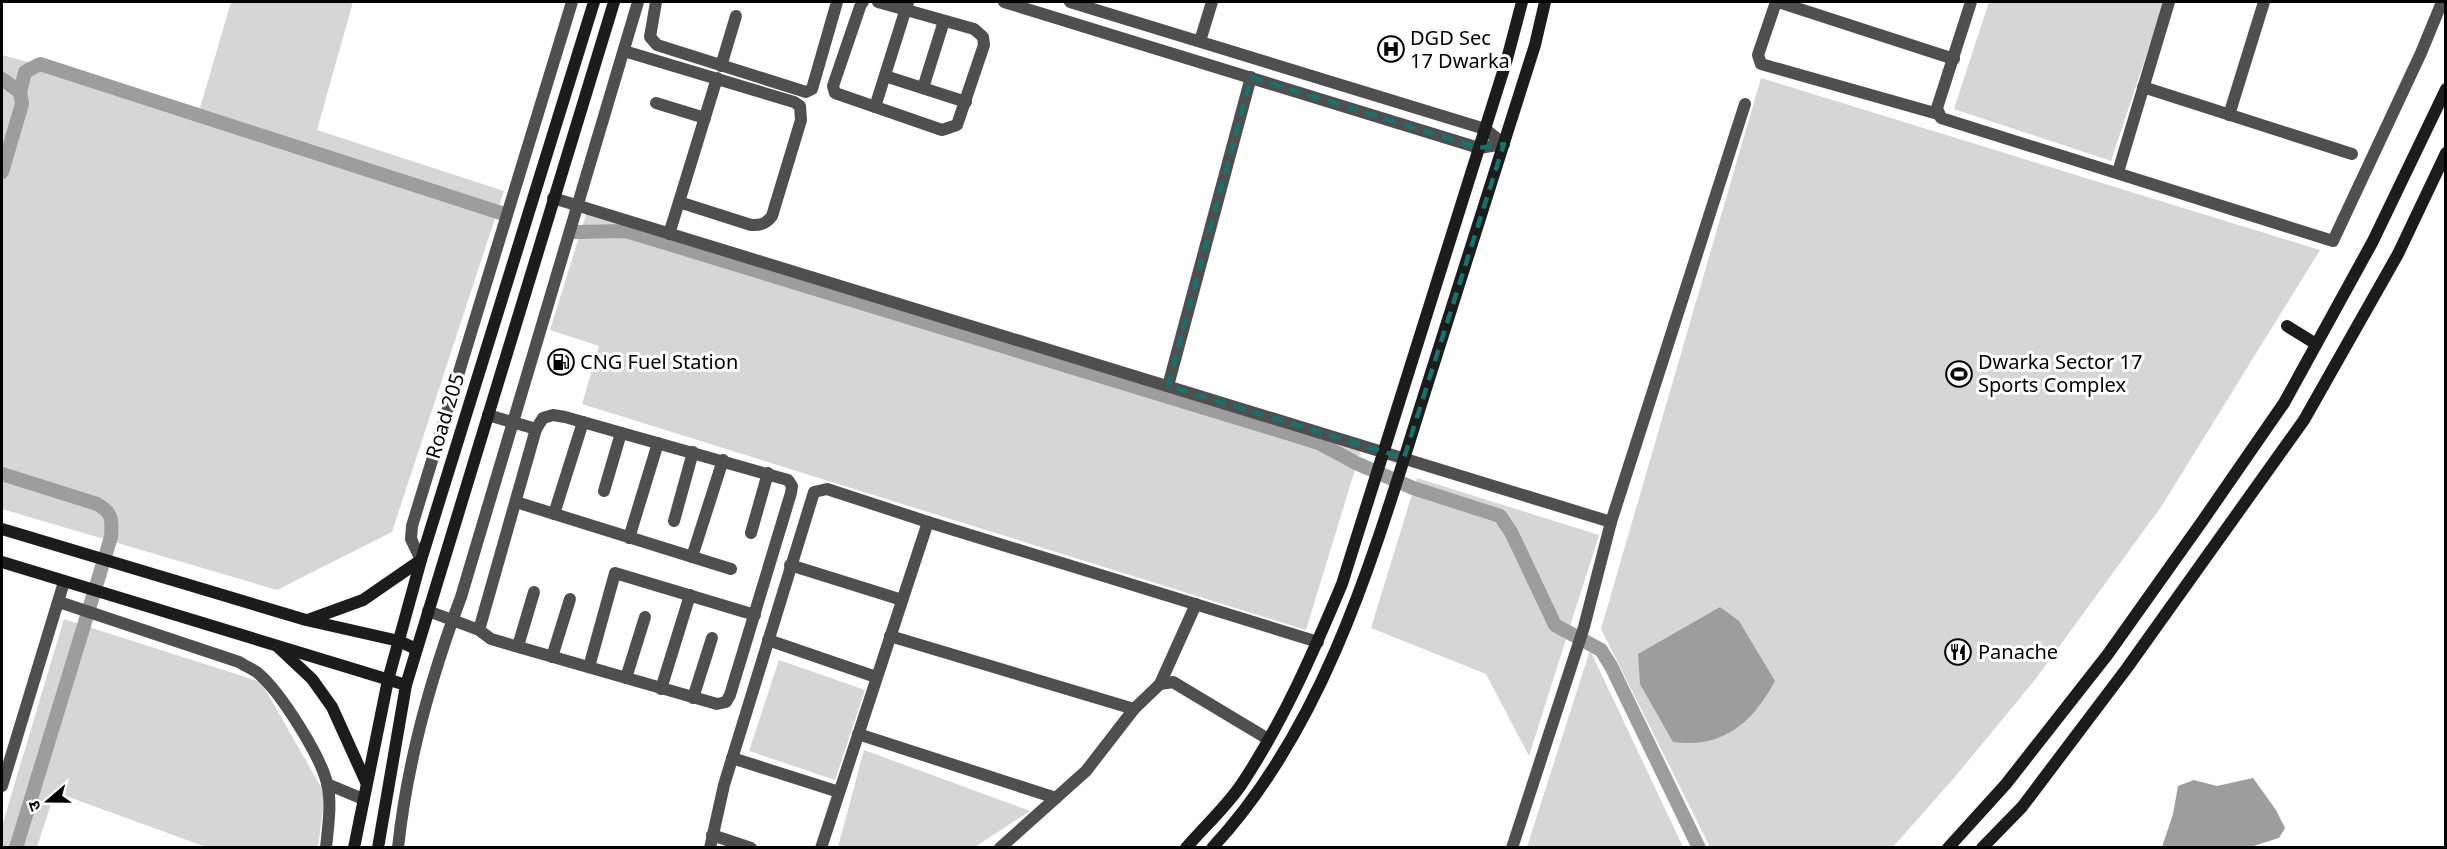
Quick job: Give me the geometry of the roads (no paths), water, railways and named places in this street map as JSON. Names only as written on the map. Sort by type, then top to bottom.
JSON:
[{"type":"main road","name":"Road 205","points":[[354,848],[387,680],[420,560],[594,2]]},
{"type":"main road","name":"Road 205","points":[[378,848],[406,685],[614,2]]},
{"type":"main road","points":[[1186,848],[1240,787],[1284,712],[1318,642],[1342,584],[1485,129],[1522,2]]},
{"type":"main road","points":[[1212,848],[1230,828],[1282,754],[1320,683],[1372,560],[1535,45],[1545,2]]},
{"type":"main road","points":[[1948,848],[2006,784],[2108,654],[2284,403],[2373,241],[2445,89]]},
{"type":"main road","points":[[1982,848],[2022,807],[2113,687],[2304,420],[2398,254],[2445,153]]},
{"type":"main road","points":[[2287,327],[2316,344]]},
{"type":"main road","points":[[2,529],[306,620],[399,641],[417,649]]},
{"type":"main road","points":[[306,620],[363,600],[420,560]]},
{"type":"main road","points":[[2,562],[406,685]]},
{"type":"main road","points":[[276,645],[312,679],[332,707],[366,783]]},
{"type":"street","points":[[420,560],[411,539],[412,526],[572,2]]},
{"type":"street","points":[[398,848],[431,685],[453,619],[638,2]]},
{"type":"street","points":[[656,2],[650,31],[653,42],[800,106],[801,120],[772,216],[768,222],[752,225],[679,202]]},
{"type":"street","points":[[624,51],[798,92],[810,92],[837,2]]},
{"type":"street","points":[[863,2],[832,90],[839,95],[942,130],[957,125],[984,41],[979,32],[907,6],[878,2]]},
{"type":"street","points":[[1004,2],[1479,148],[1503,144]]},
{"type":"street","points":[[1070,2],[1485,129],[1503,144]]},
{"type":"street","points":[[1200,41],[1212,2]]},
{"type":"street","points":[[1954,59],[1777,2],[1758,55],[1761,64],[1938,114],[1941,118],[2333,241],[2442,2]]},
{"type":"street","points":[[1938,114],[1937,108],[1970,2]]},
{"type":"street","points":[[2118,172],[2169,2]]},
{"type":"street","points":[[2229,115],[2264,2]]},
{"type":"street","points":[[874,107],[907,6]]},
{"type":"street","points":[[669,234],[736,16]]},
{"type":"street","points":[[923,88],[944,21]]},
{"type":"street","points":[[885,76],[966,102]]},
{"type":"street","points":[[1168,386],[1251,77]]},
{"type":"street","points":[[2143,87],[2352,154]]},
{"type":"street","points":[[656,103],[705,118]]},
{"type":"street","points":[[1512,848],[1584,627],[1611,522],[1745,104]]},
{"type":"street","points":[[553,198],[1168,386],[1383,456],[1611,522]]},
{"type":"street","points":[[428,611],[479,630],[491,639],[693,698],[717,704],[726,702],[792,486],[788,480],[723,460],[583,422],[553,415],[543,418],[536,429],[479,630]]},
{"type":"street","points":[[488,416],[536,429]]},
{"type":"street","points":[[554,514],[583,422]]},
{"type":"street","points":[[604,490],[621,433]]},
{"type":"street","points":[[629,538],[658,443]]},
{"type":"street","points":[[674,521],[693,452]]},
{"type":"street","points":[[692,557],[723,460]]},
{"type":"street","points":[[751,533],[768,473]]},
{"type":"street","points":[[751,848],[711,841],[732,758],[810,499],[814,492],[820,489],[827,489],[1318,642]]},
{"type":"street","points":[[516,502],[731,569]]},
{"type":"street","points":[[821,848],[928,522]]},
{"type":"street","points":[[790,565],[902,600]]},
{"type":"street","points":[[589,667],[615,573],[754,615]]},
{"type":"street","points":[[2,786],[23,709],[70,583]]},
{"type":"street","points":[[518,646],[534,592]]},
{"type":"street","points":[[661,689],[690,595]]},
{"type":"street","points":[[552,657],[570,599]]},
{"type":"street","points":[[64,604],[239,662],[258,674],[274,691],[314,752],[327,784],[329,823],[326,848]]},
{"type":"street","points":[[1000,848],[1086,771],[1134,709],[1160,684],[1196,604]]},
{"type":"street","points":[[626,678],[645,618]]},
{"type":"street","points":[[890,636],[1134,709]]},
{"type":"street","points":[[693,698],[712,638]]},
{"type":"street","points":[[768,640],[876,677]]},
{"type":"street","points":[[1160,684],[1173,682],[1268,739]]},
{"type":"street","points":[[858,734],[1056,798]]},
{"type":"street","points":[[732,758],[839,792]]},
{"type":"street","points":[[327,784],[363,799]]},
{"type":"waterway","points":[[20,92],[25,72],[40,64],[501,213]]},
{"type":"waterway","points":[[2,79],[20,92],[22,104],[2,172]]},
{"type":"waterway","points":[[575,232],[626,231],[1319,443],[1356,463],[1413,488],[1500,516],[1511,532],[1555,625],[1601,650],[1611,666],[1699,848]]},
{"type":"waterway","points":[[2,474],[97,504],[109,514],[111,526],[111,537],[16,848]]},
{"type":"place","name":"DGD Sec 17 Dwarka","points":[[1391,49]]},
{"type":"place","name":"CNG Fuel Station","points":[[561,362]]},
{"type":"place","name":"Dwarka Sector 17 Sports Complex","points":[[1959,374]]},
{"type":"place","name":"Panache","points":[[1958,652]]}]
